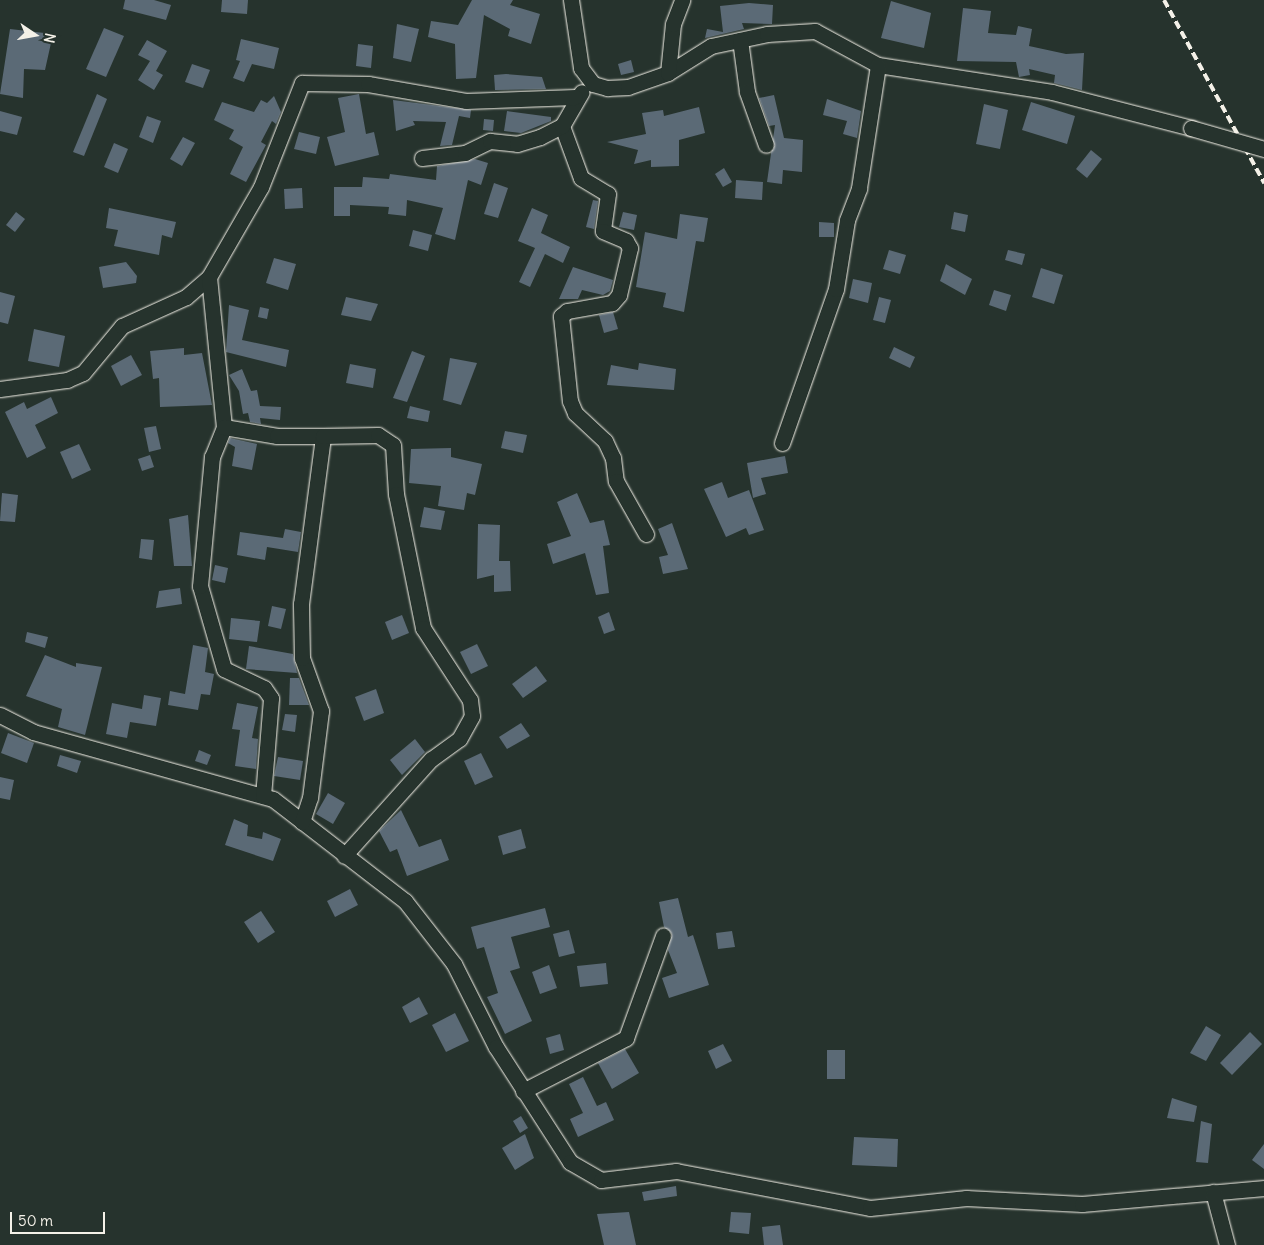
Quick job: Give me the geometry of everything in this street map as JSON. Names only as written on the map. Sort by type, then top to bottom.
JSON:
[{"type":"street","points":[[571,0],[581,68],[593,84]]},
{"type":"street","points":[[668,73],[673,24],[682,0]]},
{"type":"street","points":[[422,158],[464,153],[490,141],[517,144],[562,126],[575,97],[593,84],[628,87],[668,73],[711,46],[740,40],[815,31],[878,64],[1052,92],[1192,128],[1264,149]]},
{"type":"street","points":[[740,40],[747,92],[766,145]]},
{"type":"street","points":[[782,444],[836,289],[848,220],[859,188],[878,64]]},
{"type":"street","points":[[0,389],[67,380],[83,373],[122,326],[186,297],[209,277],[261,187],[302,83],[368,84],[466,100],[575,97]]},
{"type":"street","points":[[562,126],[581,178],[608,194],[603,231],[626,241],[630,248],[619,295],[612,304],[561,316],[570,401],[575,413],[605,441],[614,458],[616,481],[646,534]]},
{"type":"street","points":[[209,277],[224,427],[212,457],[200,586],[224,670],[264,688],[271,698],[263,796]]},
{"type":"street","points":[[224,427],[277,436],[378,435],[393,445],[396,494],[423,628],[470,700],[472,716],[459,739],[431,759],[344,856]]},
{"type":"street","points":[[302,822],[310,798],[321,711],[302,658],[302,604],[323,436]]},
{"type":"street","points":[[0,715],[33,732],[263,796],[302,822],[344,856],[406,901],[454,964],[523,1091],[570,1162],[601,1180],[676,1171],[870,1208],[966,1198],[1082,1204],[1264,1188]]},
{"type":"street","points":[[523,1091],[626,1038],[663,936]]},
{"type":"street","points":[[1213,1192],[1228,1245]]},
{"type":"building","points":[[125,0],[154,0],[171,5],[166,20],[123,9]]},
{"type":"building","points":[[222,0],[248,0],[247,14],[221,12]]},
{"type":"building","points":[[472,0],[513,0],[510,5],[540,14],[531,44],[508,36],[510,29],[484,15],[476,78],[456,79],[455,44],[428,37],[431,21],[458,25]]},
{"type":"building","points":[[891,1],[931,13],[924,48],[881,38]]},
{"type":"building","points":[[749,3],[773,5],[772,24],[742,23],[744,29],[705,38],[707,29],[723,32],[720,6]]},
{"type":"building","points":[[963,8],[991,11],[988,33],[1016,35],[1018,26],[1032,29],[1029,46],[1066,54],[1084,53],[1082,90],[1054,83],[1055,75],[1029,69],[1030,75],[1019,77],[1016,62],[957,61]]},
{"type":"building","points":[[397,24],[419,29],[411,62],[393,58]]},
{"type":"building","points":[[104,28],[124,36],[106,77],[86,69]]},
{"type":"building","points":[[10,29],[53,34],[45,70],[24,69],[23,98],[0,94]]},
{"type":"building","points":[[241,39],[279,48],[274,69],[252,64],[244,82],[233,78],[240,61],[236,60]]},
{"type":"building","points":[[147,40],[167,51],[156,71],[163,75],[154,90],[138,80],[150,61],[138,55]]},
{"type":"building","points":[[358,44],[373,46],[371,68],[356,66]]},
{"type":"building","points":[[631,60],[634,72],[621,75],[618,64]]},
{"type":"building","points":[[192,64],[210,70],[203,88],[185,82]]},
{"type":"building","points":[[494,75],[542,77],[546,89],[495,90]]},
{"type":"building","points":[[97,94],[107,99],[84,156],[73,152]]},
{"type":"building","points":[[359,94],[366,134],[374,132],[379,155],[335,166],[327,137],[345,132],[338,98]]},
{"type":"building","points":[[774,95],[784,138],[803,140],[802,172],[783,170],[782,184],[767,182],[775,125],[769,126],[759,98]]},
{"type":"building","points":[[274,96],[281,112],[276,124],[272,121],[261,142],[266,145],[246,182],[230,174],[243,147],[229,139],[234,130],[214,120],[222,102],[254,112],[261,100],[267,103]]},
{"type":"building","points":[[827,99],[861,111],[857,138],[843,134],[847,121],[823,115]]},
{"type":"building","points":[[393,100],[471,110],[470,118],[459,116],[452,145],[440,146],[446,122],[413,121],[415,125],[396,131]]},
{"type":"building","points":[[1031,102],[1075,116],[1067,144],[1022,130]]},
{"type":"building","points":[[984,104],[1008,110],[1000,149],[976,144]]},
{"type":"building","points":[[699,107],[705,133],[679,140],[679,166],[651,167],[651,160],[634,164],[638,150],[607,142],[646,134],[642,113],[663,110],[664,116]]},
{"type":"building","points":[[0,111],[22,117],[17,135],[0,131]]},
{"type":"building","points":[[507,111],[551,117],[551,121],[521,133],[504,131]]},
{"type":"building","points":[[147,116],[161,121],[153,143],[139,137]]},
{"type":"building","points":[[484,119],[494,120],[493,131],[483,130]]},
{"type":"building","points":[[299,132],[320,137],[316,154],[294,149]]},
{"type":"building","points":[[183,137],[195,143],[182,166],[170,159]]},
{"type":"building","points":[[114,143],[128,149],[118,173],[104,167]]},
{"type":"building","points":[[1091,150],[1102,159],[1087,178],[1076,169]]},
{"type":"building","points":[[475,159],[488,163],[481,185],[468,180],[455,240],[435,234],[443,208],[407,200],[406,216],[388,214],[389,207],[350,205],[350,216],[334,216],[334,187],[362,187],[363,177],[389,179],[390,174],[436,180],[437,166]]},
{"type":"building","points":[[724,168],[732,182],[723,187],[715,174]]},
{"type":"building","points":[[736,180],[763,182],[762,200],[735,198]]},
{"type":"building","points":[[494,183],[508,188],[498,218],[484,214]]},
{"type":"building","points":[[302,188],[303,208],[285,209],[284,189]]},
{"type":"building","points":[[593,200],[598,201],[594,229],[586,227]]},
{"type":"building","points":[[109,208],[176,222],[172,238],[162,235],[159,255],[114,246],[118,230],[106,228]]},
{"type":"building","points":[[532,208],[548,215],[541,233],[570,247],[563,263],[545,254],[530,287],[519,282],[535,248],[518,241]]},
{"type":"building","points":[[16,212],[25,219],[15,232],[6,225]]},
{"type":"building","points":[[623,212],[637,215],[634,230],[619,227]]},
{"type":"building","points":[[954,212],[968,215],[965,232],[951,229]]},
{"type":"building","points":[[680,214],[708,218],[704,242],[696,241],[684,312],[663,307],[666,293],[636,287],[645,232],[677,239]]},
{"type":"building","points":[[819,222],[834,223],[834,237],[819,237]]},
{"type":"building","points":[[413,230],[432,235],[428,251],[409,246]]},
{"type":"building","points":[[889,250],[906,255],[900,274],[883,269]]},
{"type":"building","points":[[1008,250],[1025,254],[1022,265],[1005,260]]},
{"type":"building","points":[[274,258],[296,264],[288,290],[266,283]]},
{"type":"building","points":[[126,262],[137,276],[136,283],[103,288],[99,267]]},
{"type":"building","points":[[946,264],[972,279],[965,295],[940,281]]},
{"type":"building","points":[[573,267],[613,280],[610,291],[603,295],[582,290],[578,299],[559,299]]},
{"type":"building","points":[[1041,268],[1063,275],[1054,304],[1032,297]]},
{"type":"building","points":[[853,279],[872,283],[868,303],[849,298]]},
{"type":"building","points":[[994,290],[1011,295],[1006,311],[989,305]]},
{"type":"building","points":[[0,292],[15,296],[8,324],[0,322]]},
{"type":"building","points":[[346,297],[378,304],[371,321],[341,315]]},
{"type":"building","points":[[879,297],[891,300],[885,323],[873,320]]},
{"type":"building","points":[[229,305],[249,310],[242,340],[289,350],[286,367],[226,352]]},
{"type":"building","points":[[260,307],[269,309],[267,319],[258,317]]},
{"type":"building","points":[[613,312],[618,329],[604,333],[599,315]]},
{"type":"building","points":[[34,329],[65,336],[59,367],[28,361]]},
{"type":"building","points":[[894,347],[915,357],[910,368],[889,358]]},
{"type":"building","points":[[184,348],[184,355],[202,353],[212,405],[160,407],[159,378],[153,379],[150,351]]},
{"type":"building","points":[[412,351],[425,356],[407,402],[393,398]]},
{"type":"building","points":[[131,355],[142,375],[121,386],[111,366]]},
{"type":"building","points":[[450,358],[477,363],[461,405],[443,400]]},
{"type":"building","points":[[639,363],[676,369],[674,390],[607,385],[611,365],[638,370]]},
{"type":"building","points":[[350,364],[376,369],[373,388],[346,383]]},
{"type":"building","points":[[242,369],[251,391],[257,390],[260,406],[281,407],[280,420],[260,418],[261,424],[250,422],[248,413],[243,414],[239,391],[229,375]]},
{"type":"building","points":[[51,397],[58,413],[35,425],[46,448],[27,458],[5,412],[24,402],[27,409]]},
{"type":"building","points":[[410,406],[430,411],[428,422],[407,418]]},
{"type":"building","points":[[156,426],[161,449],[149,452],[144,428]]},
{"type":"building","points":[[505,431],[527,435],[523,453],[501,448]]},
{"type":"building","points":[[230,438],[257,444],[252,470],[232,466],[235,447],[228,443]]},
{"type":"building","points":[[79,444],[91,470],[72,479],[60,452]]},
{"type":"building","points":[[451,448],[451,457],[482,464],[475,495],[467,493],[464,510],[438,506],[441,486],[409,483],[411,449]]},
{"type":"building","points":[[150,455],[154,467],[142,471],[138,459]]},
{"type":"building","points":[[785,456],[788,473],[761,478],[766,494],[753,498],[747,463]]},
{"type":"building","points":[[722,482],[728,498],[749,490],[764,530],[749,535],[746,528],[726,537],[704,489]]},
{"type":"building","points":[[2,493],[18,495],[15,522],[0,521]]},
{"type":"building","points":[[577,493],[590,523],[604,520],[610,545],[603,546],[609,593],[596,595],[585,553],[553,564],[547,544],[571,536],[557,502]]},
{"type":"building","points":[[424,507],[445,511],[441,530],[420,527]]},
{"type":"building","points":[[188,515],[192,566],[174,566],[169,519]]},
{"type":"building","points":[[672,523],[688,569],[663,574],[659,557],[668,555],[658,529]]},
{"type":"building","points":[[478,524],[500,525],[499,561],[510,561],[511,591],[494,592],[494,575],[477,579]]},
{"type":"building","points":[[285,529],[301,532],[298,552],[267,547],[265,560],[237,555],[240,532],[283,538]]},
{"type":"building","points":[[141,539],[154,540],[152,560],[139,558]]},
{"type":"building","points":[[215,565],[228,568],[225,583],[212,580]]},
{"type":"building","points":[[180,588],[182,604],[156,608],[159,591]]},
{"type":"building","points":[[272,606],[286,609],[281,629],[268,626]]},
{"type":"building","points":[[609,612],[615,630],[604,634],[598,617]]},
{"type":"building","points":[[402,615],[409,633],[392,640],[385,622]]},
{"type":"building","points":[[231,618],[260,621],[257,642],[229,639]]},
{"type":"building","points":[[27,632],[48,637],[45,648],[25,642]]},
{"type":"building","points":[[477,644],[488,666],[471,674],[460,652]]},
{"type":"building","points":[[193,645],[208,648],[205,672],[214,674],[210,695],[201,694],[198,710],[168,705],[170,691],[185,694]]},
{"type":"building","points":[[249,646],[293,654],[297,673],[246,669]]},
{"type":"building","points":[[45,655],[76,667],[76,663],[102,667],[85,735],[58,727],[62,709],[26,696]]},
{"type":"building","points":[[536,666],[547,681],[523,698],[512,684]]},
{"type":"building","points":[[290,678],[299,678],[309,705],[289,705]]},
{"type":"building","points":[[376,689],[384,713],[364,721],[355,697]]},
{"type":"building","points":[[144,695],[161,698],[156,726],[130,722],[127,738],[106,734],[112,703],[142,709]]},
{"type":"building","points":[[237,703],[258,707],[252,738],[258,739],[256,769],[235,766],[240,730],[232,729]]},
{"type":"building","points":[[285,714],[297,715],[295,732],[282,730]]},
{"type":"building","points":[[521,723],[530,736],[507,749],[499,737]]},
{"type":"building","points":[[8,733],[34,743],[27,763],[1,753]]},
{"type":"building","points":[[415,739],[425,752],[402,775],[390,760]]},
{"type":"building","points":[[199,750],[211,755],[207,765],[195,761]]},
{"type":"building","points":[[481,753],[493,777],[475,785],[464,761]]},
{"type":"building","points":[[60,755],[81,761],[77,773],[57,766]]},
{"type":"building","points":[[278,757],[303,761],[300,780],[274,776]]},
{"type":"building","points":[[0,777],[14,780],[10,800],[0,798]]},
{"type":"building","points":[[328,793],[345,803],[333,824],[316,814]]},
{"type":"building","points":[[401,810],[419,847],[441,839],[449,860],[407,876],[397,849],[390,852],[379,831]]},
{"type":"building","points":[[234,819],[248,825],[247,836],[262,839],[263,832],[281,839],[273,861],[225,845]]},
{"type":"building","points":[[521,829],[526,848],[503,855],[498,836]]},
{"type":"building","points":[[350,889],[358,905],[335,917],[327,901]]},
{"type":"building","points":[[678,898],[688,937],[693,935],[709,985],[669,998],[662,978],[677,973],[668,950],[672,934],[664,927],[659,902]]},
{"type":"building","points":[[545,908],[550,927],[511,937],[520,968],[510,971],[532,1021],[505,1034],[487,997],[498,993],[484,947],[477,949],[471,927]]},
{"type":"building","points":[[261,911],[275,932],[258,943],[244,922]]},
{"type":"building","points":[[569,930],[575,953],[559,957],[553,934]]},
{"type":"building","points":[[732,931],[735,947],[718,949],[716,933]]},
{"type":"building","points":[[606,963],[608,984],[580,987],[577,966]]},
{"type":"building","points":[[549,965],[557,988],[540,994],[532,972]]},
{"type":"building","points":[[419,997],[428,1014],[410,1023],[402,1007]]},
{"type":"building","points":[[455,1013],[469,1041],[446,1052],[432,1025]]},
{"type":"building","points":[[1206,1026],[1221,1035],[1206,1061],[1190,1053]]},
{"type":"building","points":[[1250,1032],[1262,1044],[1232,1075],[1220,1063]]},
{"type":"building","points":[[560,1034],[564,1050],[550,1054],[546,1038]]},
{"type":"building","points":[[723,1044],[732,1061],[716,1069],[708,1051]]},
{"type":"building","points":[[625,1049],[639,1073],[612,1089],[598,1063]]},
{"type":"building","points":[[827,1050],[845,1050],[845,1079],[827,1079]]},
{"type":"building","points":[[583,1077],[597,1106],[606,1102],[614,1120],[578,1137],[570,1119],[583,1113],[569,1084]]},
{"type":"building","points":[[1172,1098],[1197,1106],[1194,1122],[1167,1118]]},
{"type":"building","points":[[521,1116],[528,1128],[520,1133],[513,1121]]},
{"type":"building","points":[[1201,1121],[1212,1124],[1208,1163],[1196,1162]]},
{"type":"building","points":[[525,1134],[534,1158],[515,1170],[502,1148]]},
{"type":"building","points":[[854,1137],[898,1139],[897,1167],[852,1165]]},
{"type":"building","points":[[1264,1144],[1264,1169],[1252,1160]]},
{"type":"building","points":[[676,1186],[677,1196],[644,1201],[642,1192]]},
{"type":"building","points":[[629,1212],[636,1245],[604,1245],[597,1214]]},
{"type":"building","points":[[731,1212],[751,1213],[749,1234],[729,1232]]},
{"type":"building","points":[[780,1225],[783,1245],[764,1245],[762,1227]]},
{"type":"railway","points":[[1164,0],[1264,183]]}]
